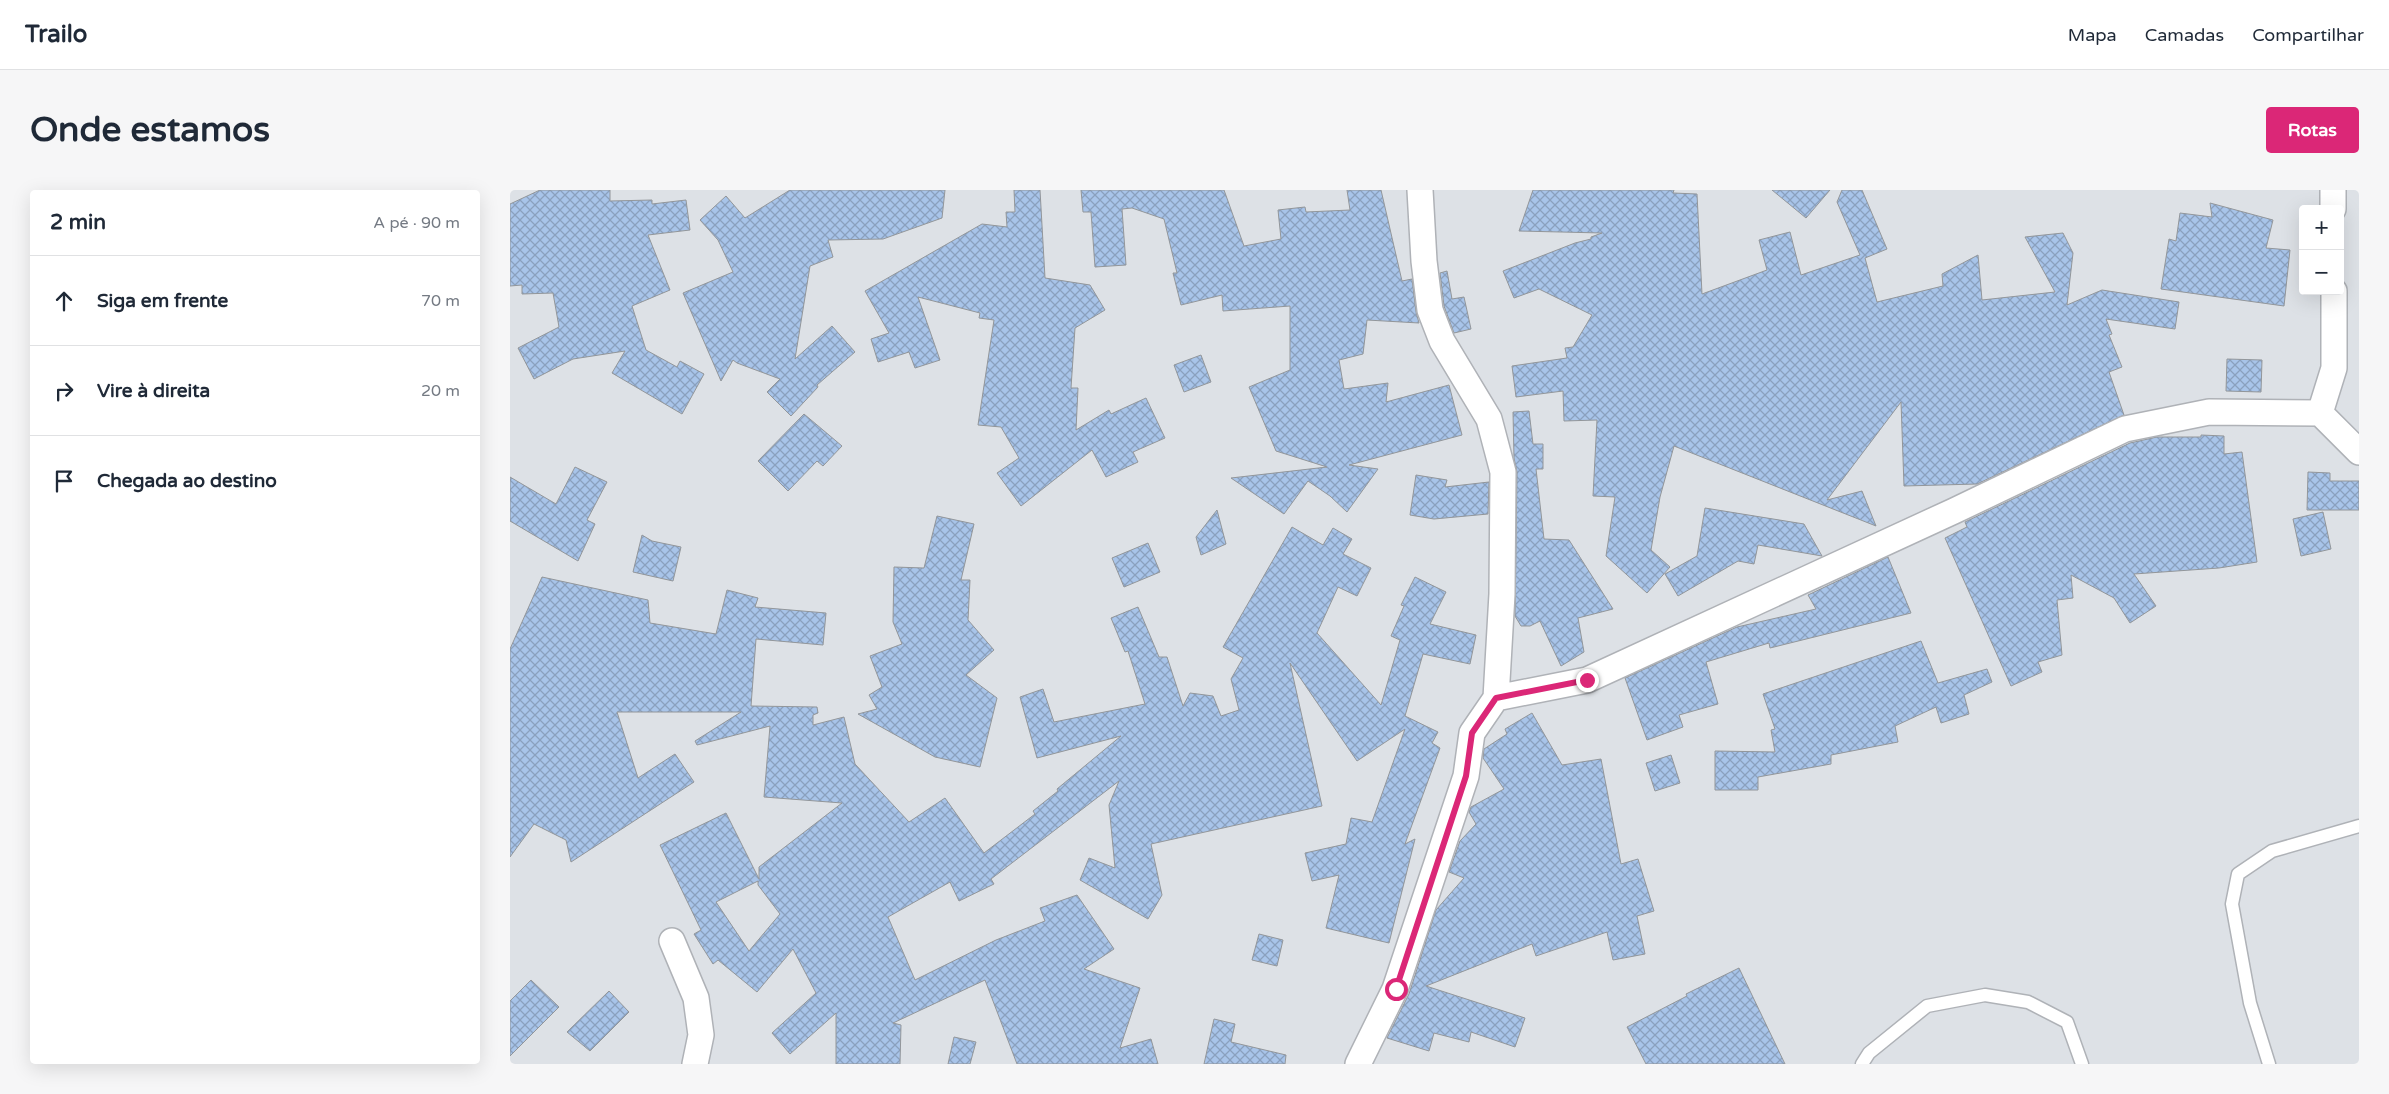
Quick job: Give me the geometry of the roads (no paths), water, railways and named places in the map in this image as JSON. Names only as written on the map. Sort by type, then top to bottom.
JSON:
[{"type":"street","points":[[1358,1064],[1396,989],[1466,776],[1472,733],[1496,698],[1502,594],[1502,472],[1489,419],[1442,341],[1430,310],[1424,261],[1420,190]]},
{"type":"street","points":[[2333,190],[2333,205]]},
{"type":"street","points":[[2320,413],[2334,368],[2334,295]]},
{"type":"street","points":[[1496,698],[1587,680],[1954,511],[2124,430],[2209,412],[2320,413],[2357,448]]},
{"type":"street","points":[[672,941],[696,998],[701,1035],[695,1064]]},
{"type":"lane","points":[[2269,1064],[2250,1003],[2232,904],[2238,874],[2272,851],[2359,826]]},
{"type":"lane","points":[[1862,1064],[1869,1053],[1927,1006],[1985,995],[2028,1002],[2067,1022],[2082,1064]]}]
